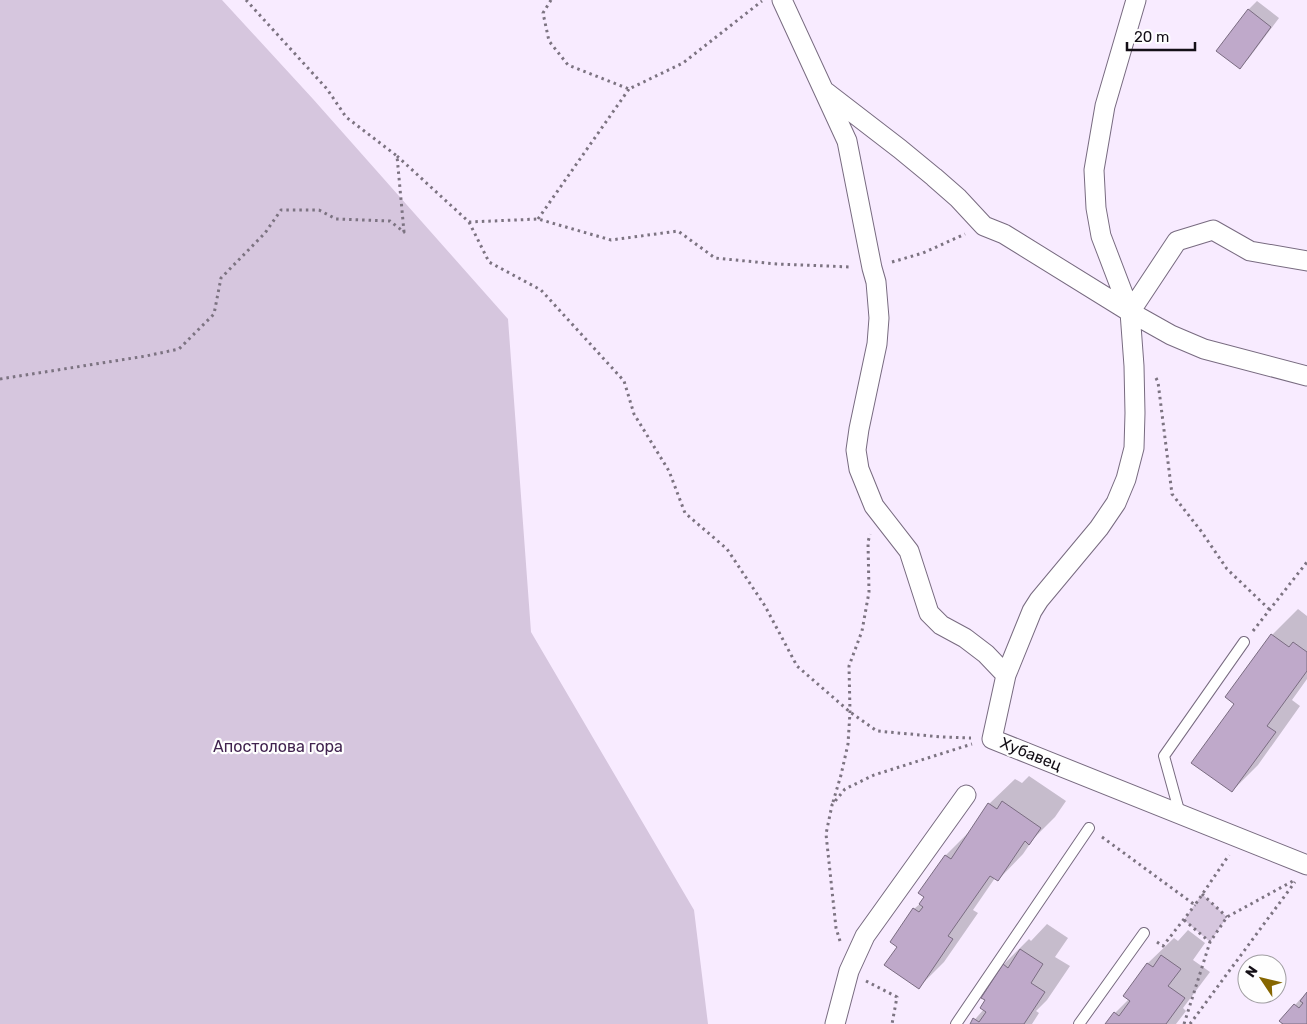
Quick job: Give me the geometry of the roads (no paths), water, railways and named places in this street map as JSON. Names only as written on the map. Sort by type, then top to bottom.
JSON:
[{"type":"street","points":[[782,0],[847,141],[876,282],[878,344],[859,430],[856,450],[859,469],[874,506],[908,551],[929,613],[941,625],[966,638],[986,654],[1006,675],[1032,611],[1039,600],[1099,528],[1116,503],[1126,479],[1134,448],[1134,366],[1130,312],[1101,236],[1096,208],[1094,170],[1105,106],[1136,0]]},
{"type":"street","points":[[823,91],[934,177],[958,198],[984,226],[1004,234],[1130,312],[1171,335],[1204,350],[1307,376]]},
{"type":"street","points":[[1130,312],[1177,242],[1213,230],[1250,251],[1307,261]]},
{"type":"street","name":"Хубавец","points":[[1006,675],[992,738],[1307,865]]},
{"type":"street","points":[[835,1024],[849,971],[866,936],[966,795]]},
{"type":"lane","points":[[1180,814],[1164,756],[1244,642]]},
{"type":"lane","points":[[956,1024],[1089,828]]},
{"type":"lane","points":[[1079,1024],[1144,933]]},
{"type":"park label","name":"Апостолова гора","points":[[278,746]]}]
